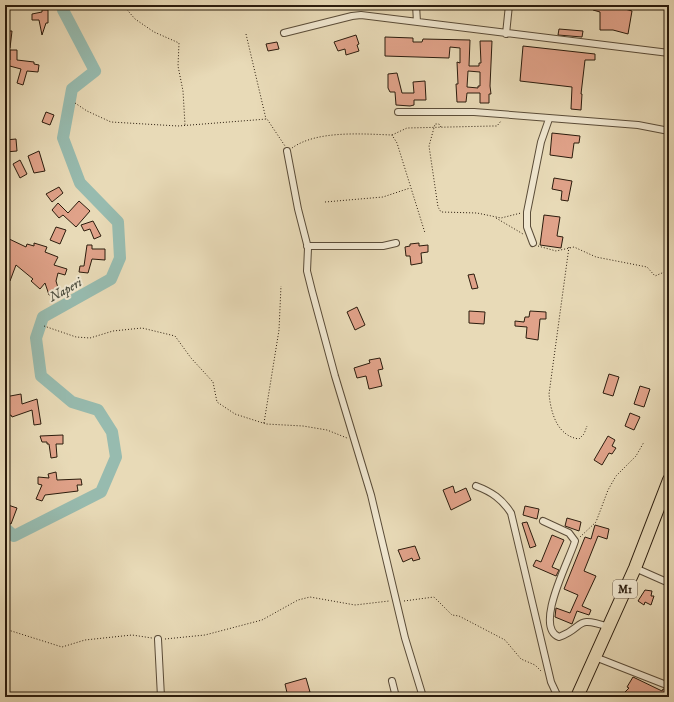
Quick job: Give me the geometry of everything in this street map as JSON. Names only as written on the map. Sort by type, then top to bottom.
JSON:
[{"type":"highway","name":"M1","points":[[577,697],[635,568],[669,480]]},
{"type":"street","points":[[416,5],[417,22]]},
{"type":"street","points":[[506,34],[508,5]]},
{"type":"street","points":[[284,33],[356,15],[669,53]]},
{"type":"street","points":[[398,112],[474,112],[638,126],[669,131]]},
{"type":"street","points":[[533,243],[527,227],[527,212],[541,142],[549,118]]},
{"type":"street","points":[[287,151],[307,246],[307,270],[312,291],[383,541],[413,665],[423,697]]},
{"type":"street","points":[[307,246],[382,246],[396,244]]},
{"type":"street","points":[[476,486],[498,497],[511,514],[551,679],[558,697]]},
{"type":"street","points":[[544,521],[569,533],[576,541],[549,612],[551,630],[559,637],[568,634],[583,621],[590,621],[609,627]]},
{"type":"street","points":[[635,568],[669,583]]},
{"type":"street","points":[[158,639],[161,697]]},
{"type":"street","points":[[596,657],[669,686]]},
{"type":"street","points":[[392,680],[396,697]]},
{"type":"path","points":[[123,5],[135,19],[154,32],[179,43],[178,66],[182,83],[185,126]]},
{"type":"path","points":[[246,34],[267,119],[287,151],[304,142],[340,134],[392,136],[399,130],[407,128],[497,126],[505,115]]},
{"type":"path","points":[[75,103],[87,111],[111,122],[185,126],[267,119]]},
{"type":"path","points":[[441,127],[436,123],[429,146],[440,210],[443,213],[477,213],[496,218],[505,218],[527,212]]},
{"type":"path","points":[[392,136],[397,143],[424,233]]},
{"type":"path","points":[[325,202],[383,197],[410,188]]},
{"type":"path","points":[[496,218],[542,248],[556,251],[574,247],[596,257],[646,267],[655,276],[669,270]]},
{"type":"path","points":[[569,247],[549,394],[553,413],[560,429],[579,439],[584,434],[587,426]]},
{"type":"path","points":[[264,424],[279,330],[281,286]]},
{"type":"path","points":[[44,326],[76,337],[90,338],[113,332],[142,328],[175,336],[191,358],[213,382],[217,402],[235,414],[264,424],[303,426],[326,430],[355,441]]},
{"type":"path","points":[[576,541],[596,522],[608,490],[616,476],[636,456],[644,442]]},
{"type":"path","points":[[5,629],[62,647],[85,640],[132,635],[158,639],[205,635],[262,620],[298,600],[310,597],[355,605],[386,600],[397,602],[434,597],[452,615],[459,616],[505,640],[521,659],[535,665],[551,679]]},
{"type":"building","points":[[594,5],[625,5],[625,9],[632,11],[628,34],[613,30],[600,30],[600,12],[593,10]]},
{"type":"building","points":[[42,10],[48,10],[48,23],[46,23],[42,35],[39,20],[32,20],[32,14],[42,12]]},
{"type":"building","points":[[559,29],[583,31],[582,37],[558,35]]},
{"type":"building","points":[[5,31],[12,31],[10,48],[5,48]]},
{"type":"building","points":[[356,35],[359,44],[357,45],[359,51],[346,55],[345,49],[338,51],[334,42]]},
{"type":"building","points":[[385,37],[413,38],[413,42],[422,42],[423,39],[470,40],[469,66],[479,66],[479,63],[481,63],[480,41],[492,41],[491,94],[489,94],[489,103],[480,103],[480,93],[467,93],[466,102],[457,102],[457,62],[460,63],[460,48],[450,47],[449,58],[385,56]],"holes":[[[468,71],[480,72],[480,86],[478,86],[478,88],[467,87]]]},
{"type":"building","points":[[277,42],[279,49],[268,51],[266,44]]},
{"type":"building","points":[[523,46],[595,54],[595,60],[585,60],[581,94],[581,110],[571,109],[572,87],[520,81]]},
{"type":"building","points":[[10,50],[17,50],[17,60],[34,62],[34,64],[39,65],[38,72],[27,71],[23,85],[17,83],[21,69],[6,65],[7,60],[10,60]]},
{"type":"building","points":[[397,73],[402,93],[414,93],[413,82],[425,81],[426,100],[414,100],[414,105],[410,106],[396,105],[395,92],[390,92],[388,88],[388,74]]},
{"type":"building","points":[[46,112],[54,115],[50,125],[42,122]]},
{"type":"building","points":[[552,133],[580,136],[579,143],[574,143],[572,158],[550,155]]},
{"type":"building","points":[[16,139],[17,151],[5,152],[5,140]]},
{"type":"building","points":[[39,151],[45,171],[34,173],[28,156]]},
{"type":"building","points":[[20,160],[27,174],[20,178],[13,164]]},
{"type":"building","points":[[554,178],[572,181],[568,201],[561,200],[562,191],[552,189]]},
{"type":"building","points":[[59,187],[63,193],[52,202],[46,194]]},
{"type":"building","points":[[79,201],[90,211],[76,227],[63,215],[59,218],[52,210],[58,203],[68,213]]},
{"type":"building","points":[[544,215],[560,217],[557,236],[563,237],[561,248],[540,245]]},
{"type":"building","points":[[93,221],[101,236],[94,239],[90,229],[84,231],[81,225]]},
{"type":"building","points":[[56,227],[66,230],[60,244],[50,240]]},
{"type":"building","points":[[5,237],[26,247],[27,244],[34,246],[34,243],[47,247],[45,252],[58,257],[54,265],[67,269],[65,275],[58,273],[56,281],[59,291],[49,295],[45,283],[40,289],[31,281],[33,279],[16,265],[10,281],[5,279],[9,266],[5,264]]},
{"type":"building","points":[[419,243],[419,246],[428,245],[428,252],[421,253],[422,263],[411,265],[410,256],[406,256],[405,247],[410,246],[410,244]]},
{"type":"building","points":[[87,245],[92,245],[92,249],[105,249],[105,260],[92,259],[88,273],[79,272],[80,266],[84,266]]},
{"type":"building","points":[[474,274],[478,288],[472,289],[468,275]]},
{"type":"building","points":[[357,307],[365,325],[355,330],[347,312]]},
{"type":"building","points":[[469,311],[485,312],[484,324],[469,323]]},
{"type":"building","points":[[530,311],[546,312],[546,319],[540,319],[538,340],[526,338],[527,327],[515,326],[515,321],[524,322],[525,317],[529,317]]},
{"type":"building","points":[[380,358],[383,369],[378,370],[382,386],[369,389],[366,376],[357,378],[354,368],[370,363],[369,360]]},
{"type":"building","points":[[609,374],[619,377],[613,396],[603,393]]},
{"type":"building","points":[[640,386],[650,389],[644,407],[634,404]]},
{"type":"building","points":[[21,394],[22,404],[37,399],[41,424],[34,425],[32,410],[12,417],[11,415],[8,416],[5,397]]},
{"type":"building","points":[[630,413],[640,417],[634,430],[625,426]]},
{"type":"building","points":[[63,435],[63,444],[56,444],[57,457],[51,458],[49,444],[47,444],[47,442],[42,442],[40,436]]},
{"type":"building","points":[[608,436],[615,440],[612,446],[616,448],[612,454],[609,453],[602,465],[594,460]]},
{"type":"building","points":[[56,472],[57,480],[81,479],[82,485],[77,485],[78,491],[45,495],[42,501],[36,499],[42,485],[38,484],[38,477],[49,478],[48,474]]},
{"type":"building","points":[[453,486],[455,493],[466,488],[471,500],[451,510],[443,490]]},
{"type":"building","points":[[8,505],[17,508],[11,524],[5,522]]},
{"type":"building","points":[[525,506],[539,509],[537,519],[523,515]]},
{"type":"building","points":[[567,518],[581,522],[579,531],[565,526]]},
{"type":"building","points":[[527,522],[536,546],[530,548],[522,523]]},
{"type":"building","points":[[595,525],[609,529],[607,539],[598,536],[584,571],[596,576],[582,606],[591,610],[589,615],[577,611],[572,624],[555,617],[556,608],[570,613],[578,595],[564,589],[585,537],[591,539]]},
{"type":"building","points":[[552,535],[564,540],[552,567],[559,570],[556,576],[533,566],[536,560],[541,562]]},
{"type":"building","points":[[415,546],[420,559],[413,561],[412,558],[403,562],[398,550]]},
{"type":"building","points":[[645,590],[652,591],[651,596],[654,596],[651,605],[645,602],[644,605],[638,601]]},
{"type":"building","points":[[633,677],[662,691],[663,689],[669,691],[669,697],[620,697],[629,688],[627,687]]},
{"type":"building","points":[[306,678],[310,692],[288,697],[285,684]]},
{"type":"waterway","name":"Naperi","points":[[5,528],[14,536],[101,492],[116,457],[112,432],[98,410],[72,402],[41,376],[36,338],[43,317],[111,279],[120,258],[118,222],[80,183],[63,138],[72,89],[95,71],[63,10],[63,5]]}]
